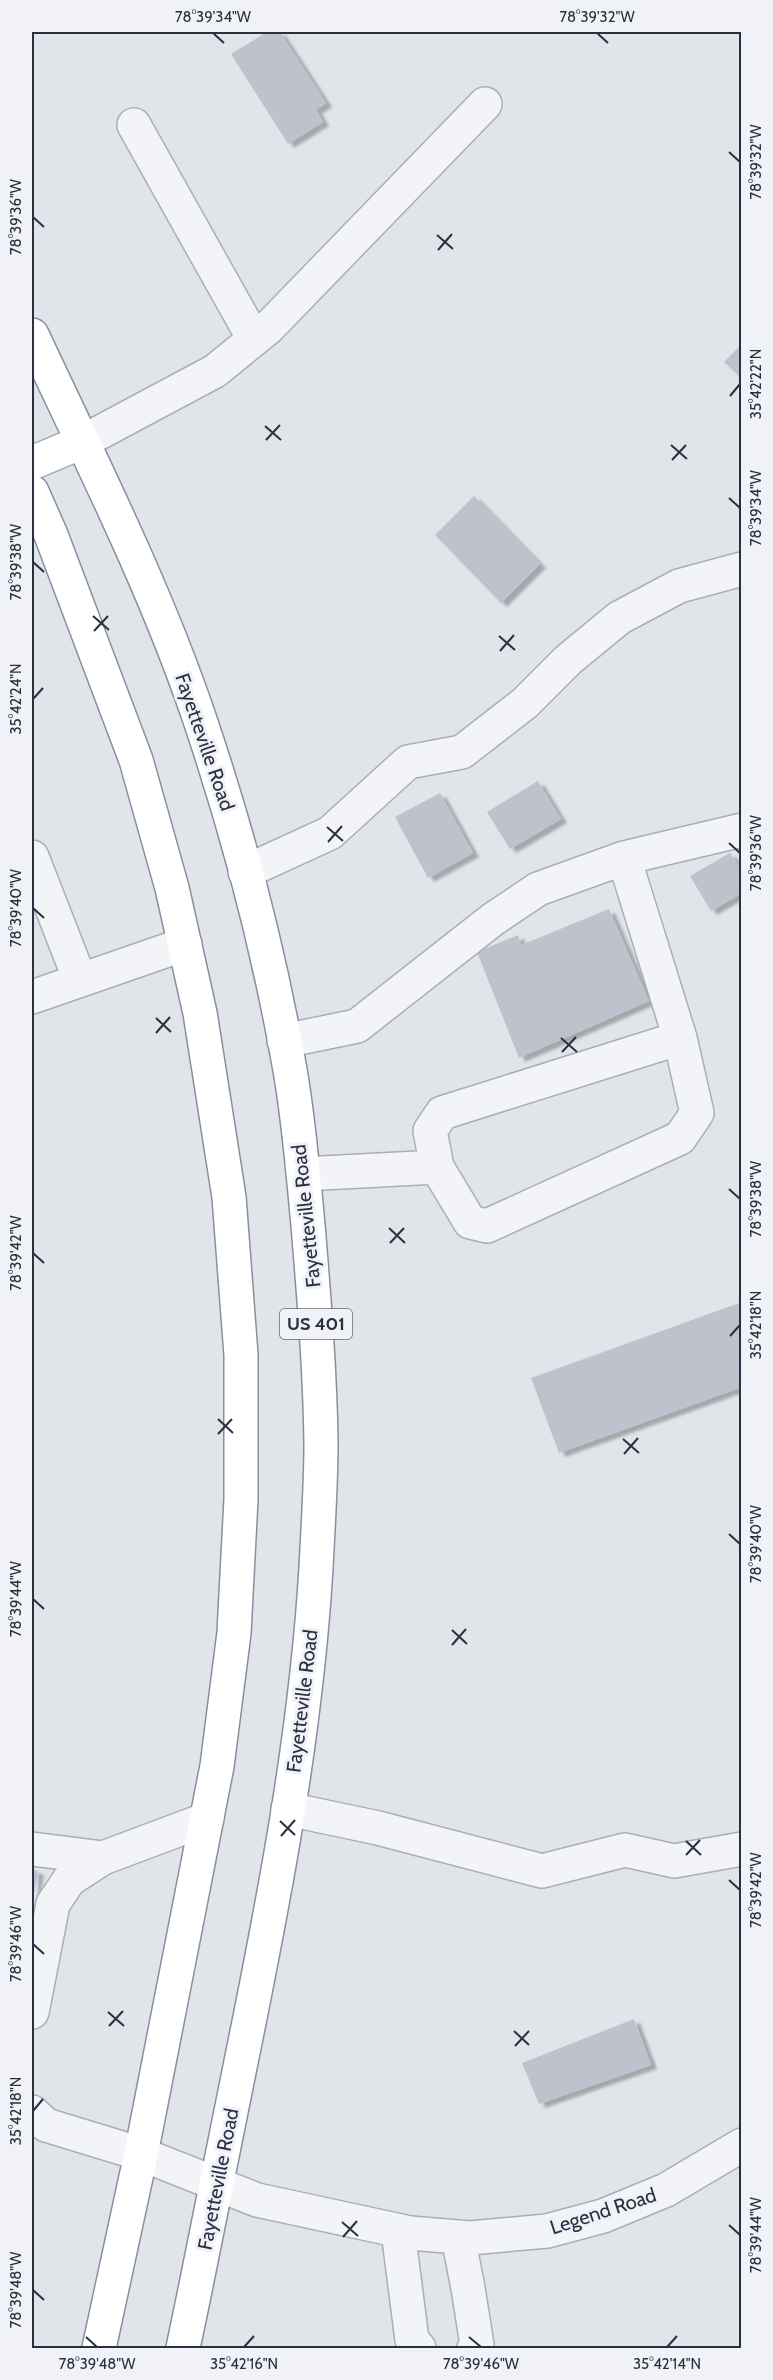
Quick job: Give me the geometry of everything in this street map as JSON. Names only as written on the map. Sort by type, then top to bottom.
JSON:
[{"type":"main road","name":"Fayetteville Road","points":[[32,335],[104,484],[153,596],[194,704],[234,828],[267,955],[291,1075],[303,1174],[316,1321],[321,1447],[316,1572],[304,1689],[288,1809],[264,1948],[183,2349]]},
{"type":"main road","points":[[32,463],[82,442]]},
{"type":"main road","points":[[32,492],[51,535],[135,760],[172,888],[200,1013],[229,1197],[241,1355],[242,1499],[234,1633],[217,1766],[141,2154],[99,2349]]},
{"type":"street","points":[[82,442],[215,371],[268,328],[486,104]]},
{"type":"street","points":[[134,125],[254,339]]},
{"type":"street","points":[[245,872],[330,833],[408,762],[462,752],[525,703],[568,660],[620,618],[679,586],[741,569]]},
{"type":"street","points":[[284,1041],[357,1026],[492,920],[538,889],[624,858],[741,830]]},
{"type":"street","points":[[32,857],[80,980]]},
{"type":"street","points":[[624,858],[680,1038],[697,1113],[680,1138],[487,1226],[470,1222],[437,1167],[429,1131],[442,1113],[680,1038]]},
{"type":"street","points":[[32,997],[184,944]]},
{"type":"street","points":[[303,1174],[437,1167]]},
{"type":"street","points":[[288,1809],[378,1828],[542,1871],[625,1850],[674,1861],[741,1849]]},
{"type":"street","points":[[32,2012],[53,1904],[69,1880],[103,1858],[207,1819]]},
{"type":"street","points":[[32,1849],[103,1858]]},
{"type":"street","name":"Legend Road","points":[[32,2112],[46,2125],[141,2154],[256,2200],[398,2231],[458,2237],[547,2231],[603,2216],[666,2190],[741,2145]]},
{"type":"street","points":[[398,2231],[412,2340],[419,2349]]},
{"type":"street","points":[[458,2237],[477,2345],[474,2349]]},
{"type":"building","points":[[267,32],[280,32],[326,103],[316,110],[323,122],[288,144],[231,54]]},
{"type":"building","points":[[742,344],[742,379],[724,362]]},
{"type":"building","points":[[474,496],[540,564],[501,603],[435,535]]},
{"type":"building","points":[[538,781],[561,819],[510,849],[487,812]]},
{"type":"building","points":[[440,793],[473,853],[428,878],[395,817]]},
{"type":"building","points":[[730,853],[742,871],[742,893],[711,911],[690,876]]},
{"type":"building","points":[[609,909],[649,1001],[519,1058],[477,952],[518,935],[521,945]]},
{"type":"building","points":[[742,1302],[742,1387],[559,1453],[531,1378]]},
{"type":"building","points":[[32,1869],[38,1871],[33,1900],[32,1900]]},
{"type":"building","points":[[634,2019],[651,2065],[539,2104],[522,2063]]}]
